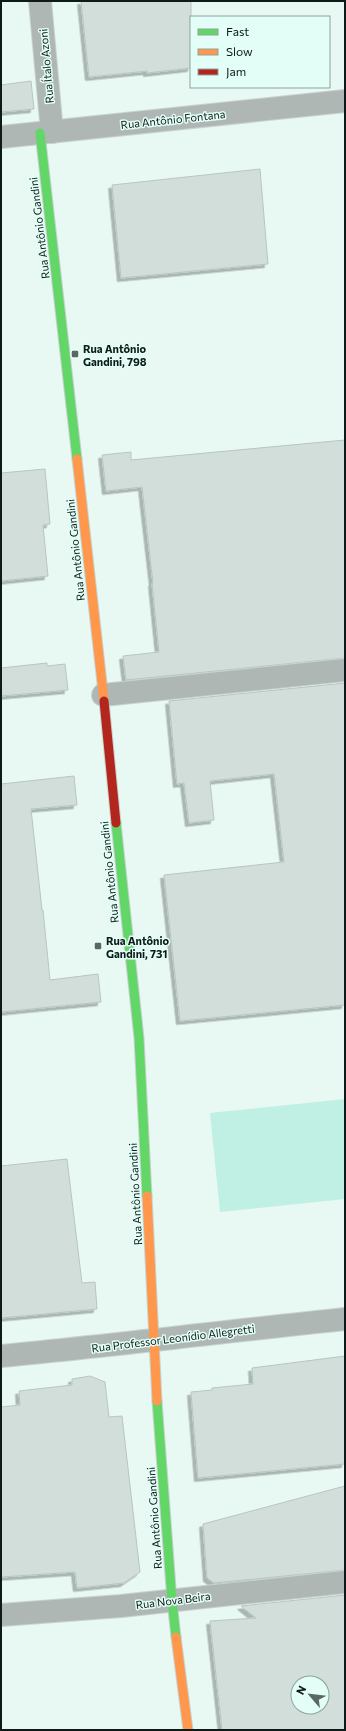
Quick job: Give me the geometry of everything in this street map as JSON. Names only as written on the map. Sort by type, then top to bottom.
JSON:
[{"type":"street","name":"Rua Ítalo Azoni","points":[[40,1],[46,132]]},
{"type":"street","name":"Rua Antônio Fontana","points":[[1,137],[345,101]]},
{"type":"street","name":"Rua Antônio Gandini","points":[[46,132],[84,515],[139,1038],[154,1308],[153,1341],[172,1601],[188,1730]]},
{"type":"street","points":[[103,695],[345,670]]},
{"type":"street","name":"Rua Professor Leonídio Allegretti","points":[[1,1356],[153,1341],[345,1318]]},
{"type":"street","name":"Rua Nova Beira","points":[[1,1615],[172,1601],[345,1582]]},
{"type":"green space","points":[[345,1099],[345,1199],[220,1212],[210,1113]]},
{"type":"building","points":[[81,1],[191,1],[190,68],[89,77]]},
{"type":"building","points":[[31,81],[34,109],[1,112],[1,85]]},
{"type":"building","points":[[260,169],[268,264],[121,278],[112,185]]},
{"type":"building","points":[[345,440],[345,658],[126,680],[123,656],[159,652],[153,583],[142,487],[106,491],[102,455],[131,452],[131,460]]},
{"type":"building","points":[[45,469],[50,524],[43,525],[48,576],[1,581],[1,473]]},
{"type":"building","points":[[47,663],[47,666],[65,664],[68,690],[1,696],[1,668]]},
{"type":"building","points":[[345,683],[345,1005],[180,1021],[164,875],[284,862],[274,774],[210,781],[214,820],[189,823],[184,783],[177,784],[169,701]]},
{"type":"building","points":[[74,776],[77,805],[31,809],[50,980],[98,974],[101,1002],[1,1012],[1,784]]},
{"type":"building","points":[[67,1159],[82,1283],[95,1282],[97,1309],[1,1318],[1,1166]]},
{"type":"building","points":[[345,1356],[345,1464],[198,1478],[191,1392],[212,1390],[212,1388],[253,1384],[252,1368]]},
{"type":"building","points":[[90,1376],[105,1382],[109,1417],[122,1416],[140,1572],[124,1583],[77,1588],[75,1572],[1,1577],[1,1407],[20,1405],[19,1391],[72,1385],[72,1379]]},
{"type":"building","points":[[345,1486],[345,1570],[214,1583],[207,1578],[203,1524]]},
{"type":"building","points":[[345,1595],[345,1730],[222,1730],[210,1621],[256,1618],[241,1606]]},
{"type":"traffic: fast","points":[[40,133],[77,459]]},
{"type":"traffic: fast","points":[[116,823],[139,1038],[147,1196]]},
{"type":"traffic: fast","points":[[157,1401],[176,1637]]},
{"type":"traffic: slow","points":[[77,459],[104,701]]},
{"type":"traffic: slow","points":[[147,1196],[157,1401]]},
{"type":"traffic: slow","points":[[176,1637],[188,1730]]},
{"type":"traffic: jam","points":[[104,701],[116,823]]},
{"type":"place","name":"Rua Antônio Gandini, 798","points":[[75,354]]},
{"type":"place","name":"Rua Antônio Gandini, 731","points":[[98,946]]}]
